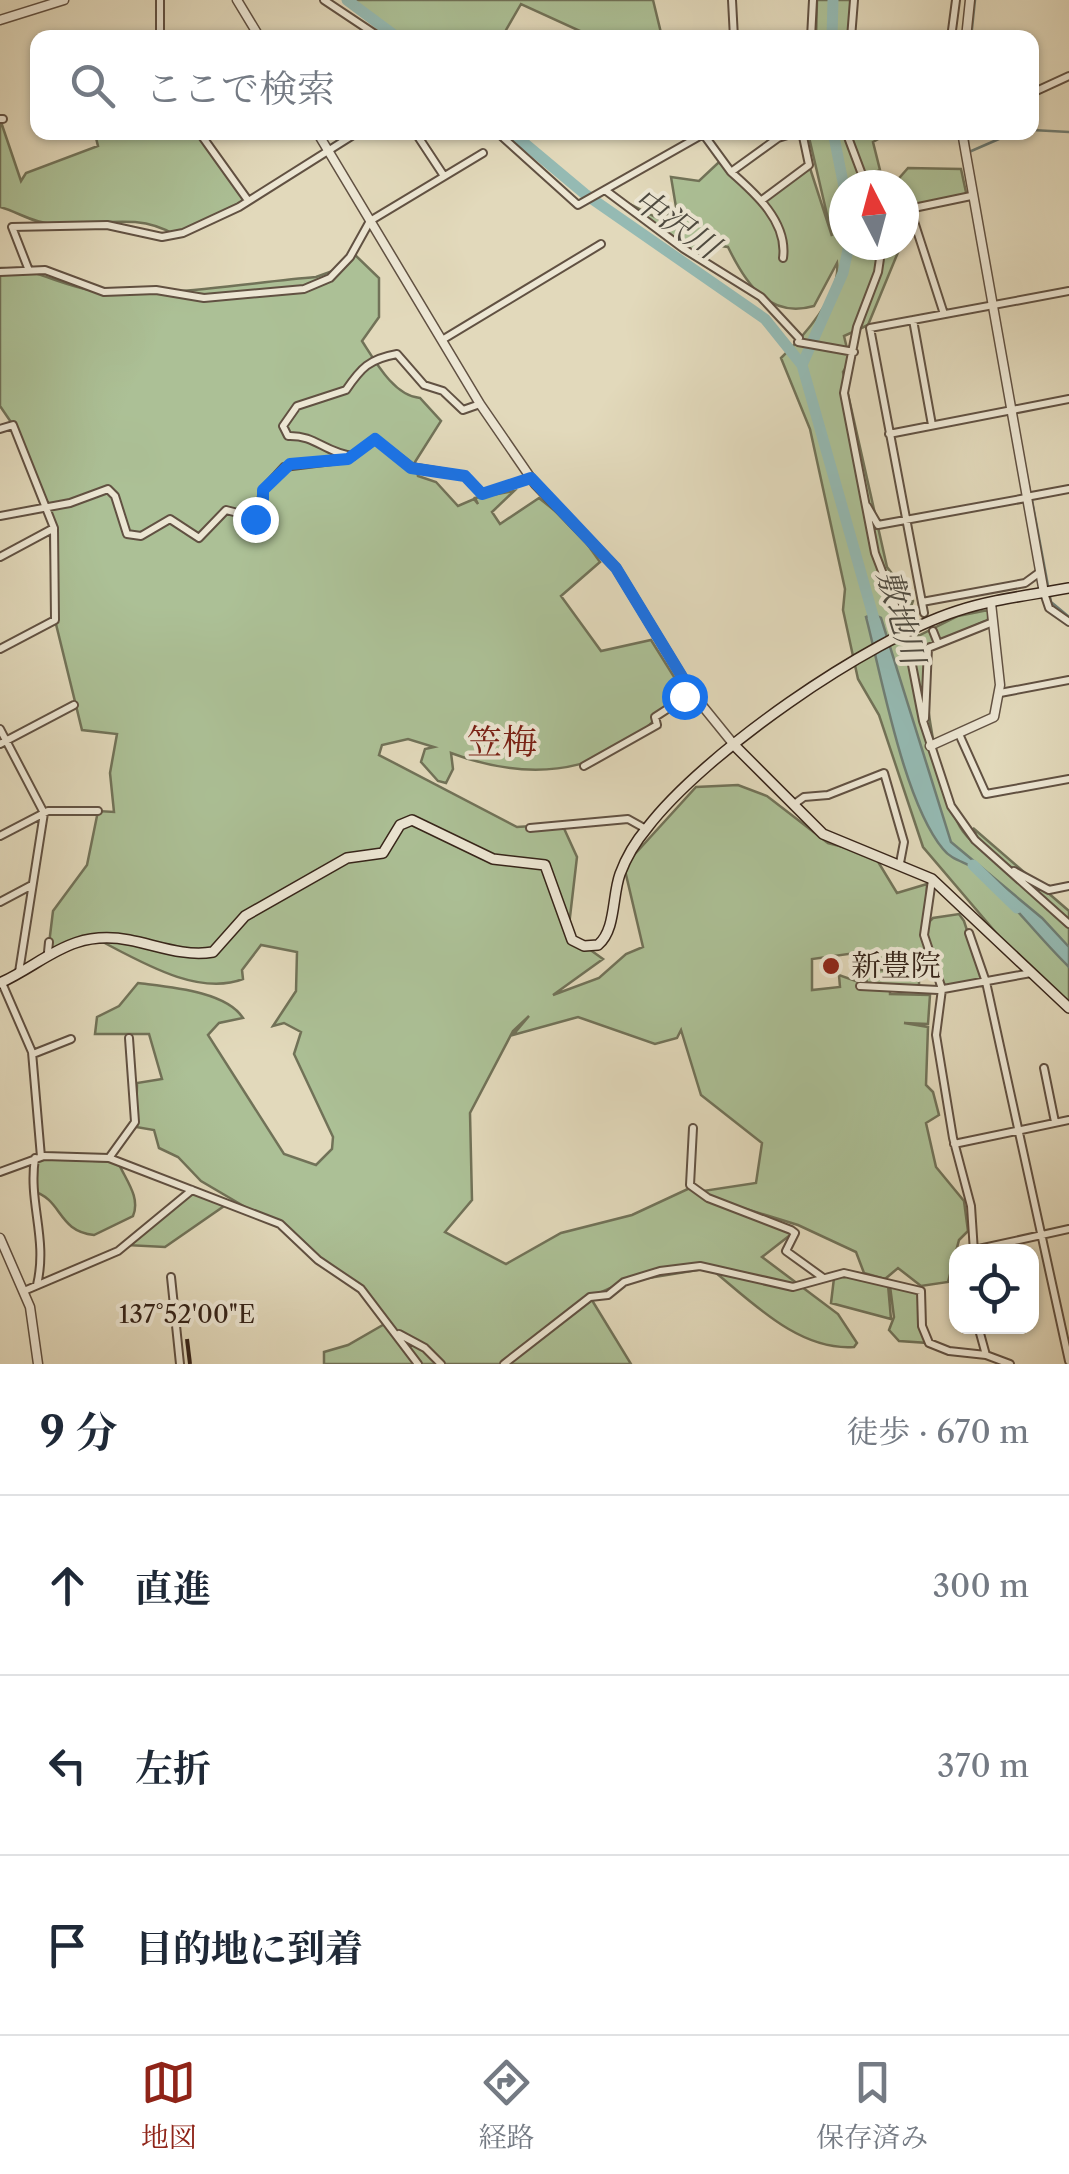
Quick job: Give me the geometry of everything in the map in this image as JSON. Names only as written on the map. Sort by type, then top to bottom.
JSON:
[{"type":"main road","points":[[1,983],[49,947],[91,940],[116,938],[180,951],[213,952],[245,916],[347,858],[382,853],[400,825],[412,820],[492,858],[545,865],[554,880],[568,934],[577,944],[591,947],[607,935],[621,873],[646,828],[776,711],[904,635],[953,612],[1069,588]]},
{"type":"main road","points":[[735,746],[808,823],[840,843],[900,863],[932,879],[1069,1008]]},
{"type":"street","points":[[0,20],[64,0]]},
{"type":"street","points":[[160,0],[160,30]]},
{"type":"street","points":[[238,0],[255,30]]},
{"type":"street","points":[[324,0],[369,30]]},
{"type":"street","points":[[732,0],[734,30]]},
{"type":"street","points":[[812,30],[814,0]]},
{"type":"street","points":[[852,30],[854,0]]},
{"type":"street","points":[[952,30],[956,0]]},
{"type":"street","points":[[967,30],[970,0]]},
{"type":"street","points":[[1039,91],[1069,76]]},
{"type":"street","points":[[205,140],[247,199]]},
{"type":"street","points":[[322,140],[480,404],[531,478],[616,568],[692,693],[735,746]]},
{"type":"street","points":[[28,268],[12,227],[107,225],[170,236],[239,208],[247,199],[345,140]]},
{"type":"street","points":[[420,140],[444,176]]},
{"type":"street","points":[[506,140],[578,205],[695,140]]},
{"type":"street","points":[[710,140],[732,172],[768,204],[770,219],[780,233],[783,258]]},
{"type":"street","points":[[732,172],[775,140]]},
{"type":"street","points":[[762,200],[809,165],[801,140]]},
{"type":"street","points":[[849,140],[861,170]]},
{"type":"street","points":[[963,140],[1044,593],[1049,608],[1069,622]]},
{"type":"street","points":[[0,272],[28,268],[104,292],[156,290],[204,298],[304,289],[330,278],[350,257],[370,220],[484,153]]},
{"type":"street","points":[[604,191],[718,273],[761,297],[800,340],[851,352]]},
{"type":"street","points":[[919,207],[970,196]]},
{"type":"street","points":[[442,340],[602,244]]},
{"type":"street","points":[[919,244],[944,314]]},
{"type":"street","points":[[878,260],[851,352],[844,393],[878,562],[904,635],[925,729],[945,792],[961,824],[1069,924]]},
{"type":"street","points":[[924,613],[870,328],[1069,291]]},
{"type":"street","points":[[913,320],[932,425]]},
{"type":"street","points":[[354,456],[327,452],[310,438],[288,436],[283,426],[297,406],[346,390],[358,368],[370,362],[397,354],[424,385],[443,391],[462,410],[480,404]]},
{"type":"street","points":[[888,434],[1069,399]]},
{"type":"street","points":[[0,429],[13,425],[54,528],[55,620],[0,649]]},
{"type":"street","points":[[0,516],[108,490],[115,496],[124,531],[130,536],[141,536],[170,519],[199,538],[226,510],[258,518],[263,490],[290,464],[354,456],[375,439],[411,468],[465,476],[482,494],[531,478]]},
{"type":"street","points":[[864,500],[878,525],[1069,489]]},
{"type":"street","points":[[0,557],[54,528]]},
{"type":"street","points":[[922,602],[1025,584],[1040,572]]},
{"type":"street","points":[[930,746],[994,717],[1000,693],[990,603]]},
{"type":"street","points":[[925,729],[924,659],[928,648],[937,641],[993,622]]},
{"type":"street","points":[[932,631],[937,641]]},
{"type":"street","points":[[1000,693],[1069,680]]},
{"type":"street","points":[[584,766],[656,724],[656,717],[692,693]]},
{"type":"street","points":[[3,742],[74,705]]},
{"type":"street","points":[[0,730],[44,813],[19,973]]},
{"type":"street","points":[[959,734],[986,794],[1069,779]]},
{"type":"street","points":[[792,806],[804,797],[828,795],[884,773],[904,842],[900,863]]},
{"type":"street","points":[[0,836],[44,813],[98,811]]},
{"type":"street","points":[[530,828],[628,819],[646,828]]},
{"type":"street","points":[[1008,869],[1049,890],[1069,886]]},
{"type":"street","points":[[932,879],[924,935],[942,989],[935,1026],[954,1144],[971,1206],[974,1244]]},
{"type":"street","points":[[0,902],[32,885]]},
{"type":"street","points":[[969,933],[986,982],[1069,1361]]},
{"type":"street","points":[[860,986],[942,989],[1032,972]]},
{"type":"street","points":[[1,983],[32,1054],[38,1157],[31,1183],[44,1256],[36,1286]]},
{"type":"street","points":[[109,1158],[135,1122],[129,1038]]},
{"type":"street","points":[[32,1054],[72,1040]]},
{"type":"street","points":[[1044,1068],[1055,1122]]},
{"type":"street","points":[[954,1144],[1069,1120]]},
{"type":"street","points":[[692,1128],[690,1185],[696,1192],[792,1230],[795,1233],[786,1251],[824,1278]]},
{"type":"street","points":[[0,1172],[38,1157],[109,1158],[288,1229],[318,1260],[353,1282],[418,1364]]},
{"type":"street","points":[[24,1291],[118,1251],[192,1190]]},
{"type":"street","points":[[1006,1244],[1069,1229]]},
{"type":"street","points":[[0,1238],[34,1323],[38,1364]]},
{"type":"street","points":[[504,1364],[587,1298],[608,1295],[624,1282],[660,1271],[700,1266],[793,1287],[854,1274],[921,1291],[922,1326],[929,1343],[950,1352],[986,1355],[1010,1364]]},
{"type":"street","points":[[172,1277],[180,1364]]},
{"type":"street","points":[[398,1334],[426,1348],[441,1364]]},
{"type":"street","points":[[980,1334],[986,1355]]},
{"type":"green space","points":[[354,0],[653,0],[660,30],[578,30],[521,4],[506,30],[382,30]]},
{"type":"green space","points":[[817,0],[850,0],[853,30],[816,30]]},
{"type":"green space","points":[[0,119],[21,181],[26,173],[98,146],[96,140],[204,140],[247,199],[235,209],[175,235],[131,222],[38,222],[0,207]]},
{"type":"green space","points":[[810,140],[876,140],[873,142],[880,170],[829,170],[829,223]]},
{"type":"green space","points":[[718,163],[724,163],[762,199],[809,165],[829,227],[829,260],[895,260],[868,325],[844,336],[850,361],[843,372],[887,567],[913,601],[905,623],[918,636],[958,616],[988,610],[988,620],[928,646],[928,711],[945,789],[960,827],[979,848],[1018,878],[978,840],[973,828],[1069,911],[1069,1005],[1020,961],[923,847],[879,715],[858,679],[843,610],[845,589],[810,429],[781,358],[827,302],[837,263],[814,306],[784,307],[772,303],[751,285],[728,247],[720,246],[703,258],[624,201],[663,221],[676,207],[671,177],[699,181]]},
{"type":"green space","points":[[961,169],[967,197],[919,205],[919,170],[906,170]]},
{"type":"green space","points":[[352,252],[379,278],[379,317],[362,341],[394,384],[420,398],[441,421],[415,462],[418,476],[436,482],[458,506],[474,499],[478,504],[475,498],[514,491],[492,512],[500,524],[539,498],[575,527],[600,562],[561,596],[601,651],[651,640],[681,688],[634,738],[579,764],[517,769],[451,753],[453,769],[446,783],[438,781],[421,762],[425,749],[434,747],[408,739],[382,745],[379,755],[517,827],[562,824],[577,857],[568,934],[603,959],[553,995],[599,978],[626,954],[643,947],[624,866],[696,787],[738,785],[767,796],[828,843],[874,855],[897,893],[927,884],[926,925],[933,918],[959,914],[964,921],[983,979],[943,988],[934,965],[900,969],[862,965],[855,953],[812,959],[812,990],[840,987],[839,975],[867,985],[866,969],[919,973],[919,987],[890,987],[890,994],[930,995],[928,1024],[904,1023],[928,1027],[926,1085],[933,1092],[939,1115],[926,1123],[936,1167],[964,1201],[968,1231],[958,1244],[949,1244],[948,1282],[921,1286],[898,1268],[885,1279],[864,1273],[856,1252],[798,1225],[733,1205],[794,1232],[762,1257],[838,1314],[857,1343],[854,1347],[833,1346],[795,1332],[759,1309],[710,1268],[624,1282],[590,1297],[631,1364],[324,1364],[324,1352],[348,1345],[388,1322],[351,1280],[324,1265],[296,1237],[201,1181],[178,1157],[159,1148],[154,1130],[136,1127],[137,1083],[162,1079],[149,1034],[95,1034],[97,1017],[119,1006],[138,983],[196,992],[224,1002],[243,1018],[219,1023],[208,1035],[284,1154],[316,1165],[332,1149],[333,1137],[294,1054],[301,1032],[284,1023],[273,1026],[296,991],[297,952],[261,945],[242,970],[243,979],[207,983],[168,974],[97,939],[48,952],[53,911],[87,865],[98,811],[114,812],[110,773],[117,734],[82,730],[55,620],[49,517],[13,425],[0,406],[0,268],[115,293],[316,277],[341,268]],"holes":[[[529,1016],[513,1035],[578,1017],[655,1044],[677,1038],[681,1030],[701,1095],[762,1143],[756,1183],[697,1192],[692,1187],[632,1215],[561,1233],[506,1264],[445,1232],[472,1200],[470,1113],[513,1031]]]},
{"type":"green space","points":[[35,1158],[118,1162],[134,1195],[133,1216],[94,1235],[73,1228],[50,1201],[33,1191]]},
{"type":"green space","points":[[192,1190],[227,1204],[165,1247],[125,1245]]},
{"type":"green space","points":[[844,1273],[888,1285],[891,1319],[831,1303],[834,1278]]},
{"type":"green space","points":[[890,1286],[921,1293],[920,1327],[929,1343],[899,1341],[889,1330],[894,1317]]},
{"type":"water","points":[[873,614],[881,618],[951,842],[1042,918],[1069,947],[1069,967],[981,873],[947,853],[929,828],[896,738],[866,617]]},
{"type":"waterway","name":"中沢川","points":[[347,0],[387,30]]},
{"type":"waterway","name":"敷地川","points":[[832,30],[833,0]]},
{"type":"waterway","points":[[972,30],[975,0]]},
{"type":"waterway","points":[[1039,130],[1069,132]]},
{"type":"waterway","name":"中沢川","points":[[521,140],[585,194],[765,319],[802,365],[876,626]]},
{"type":"waterway","name":"敷地川","points":[[835,140],[841,170]]},
{"type":"waterway","points":[[968,140],[968,148]]},
{"type":"waterway","points":[[969,152],[997,140]]},
{"type":"waterway","name":"敷地川","points":[[802,365],[846,260]]},
{"type":"waterway","points":[[1022,451],[1030,492]]},
{"type":"waterway","points":[[1032,500],[1051,602],[1069,617]]},
{"type":"waterway","name":"敷地川","points":[[973,865],[1017,908]]},
{"type":"place","name":"新豊院","points":[[831,966]]},
{"type":"district","name":"笠梅","points":[[502,742]]},
{"type":"route","points":[[255,519],[262,516],[263,490],[272,477],[290,464],[348,459],[375,439],[411,468],[465,476],[482,494],[531,478],[616,568],[692,693],[684,696]]}]
